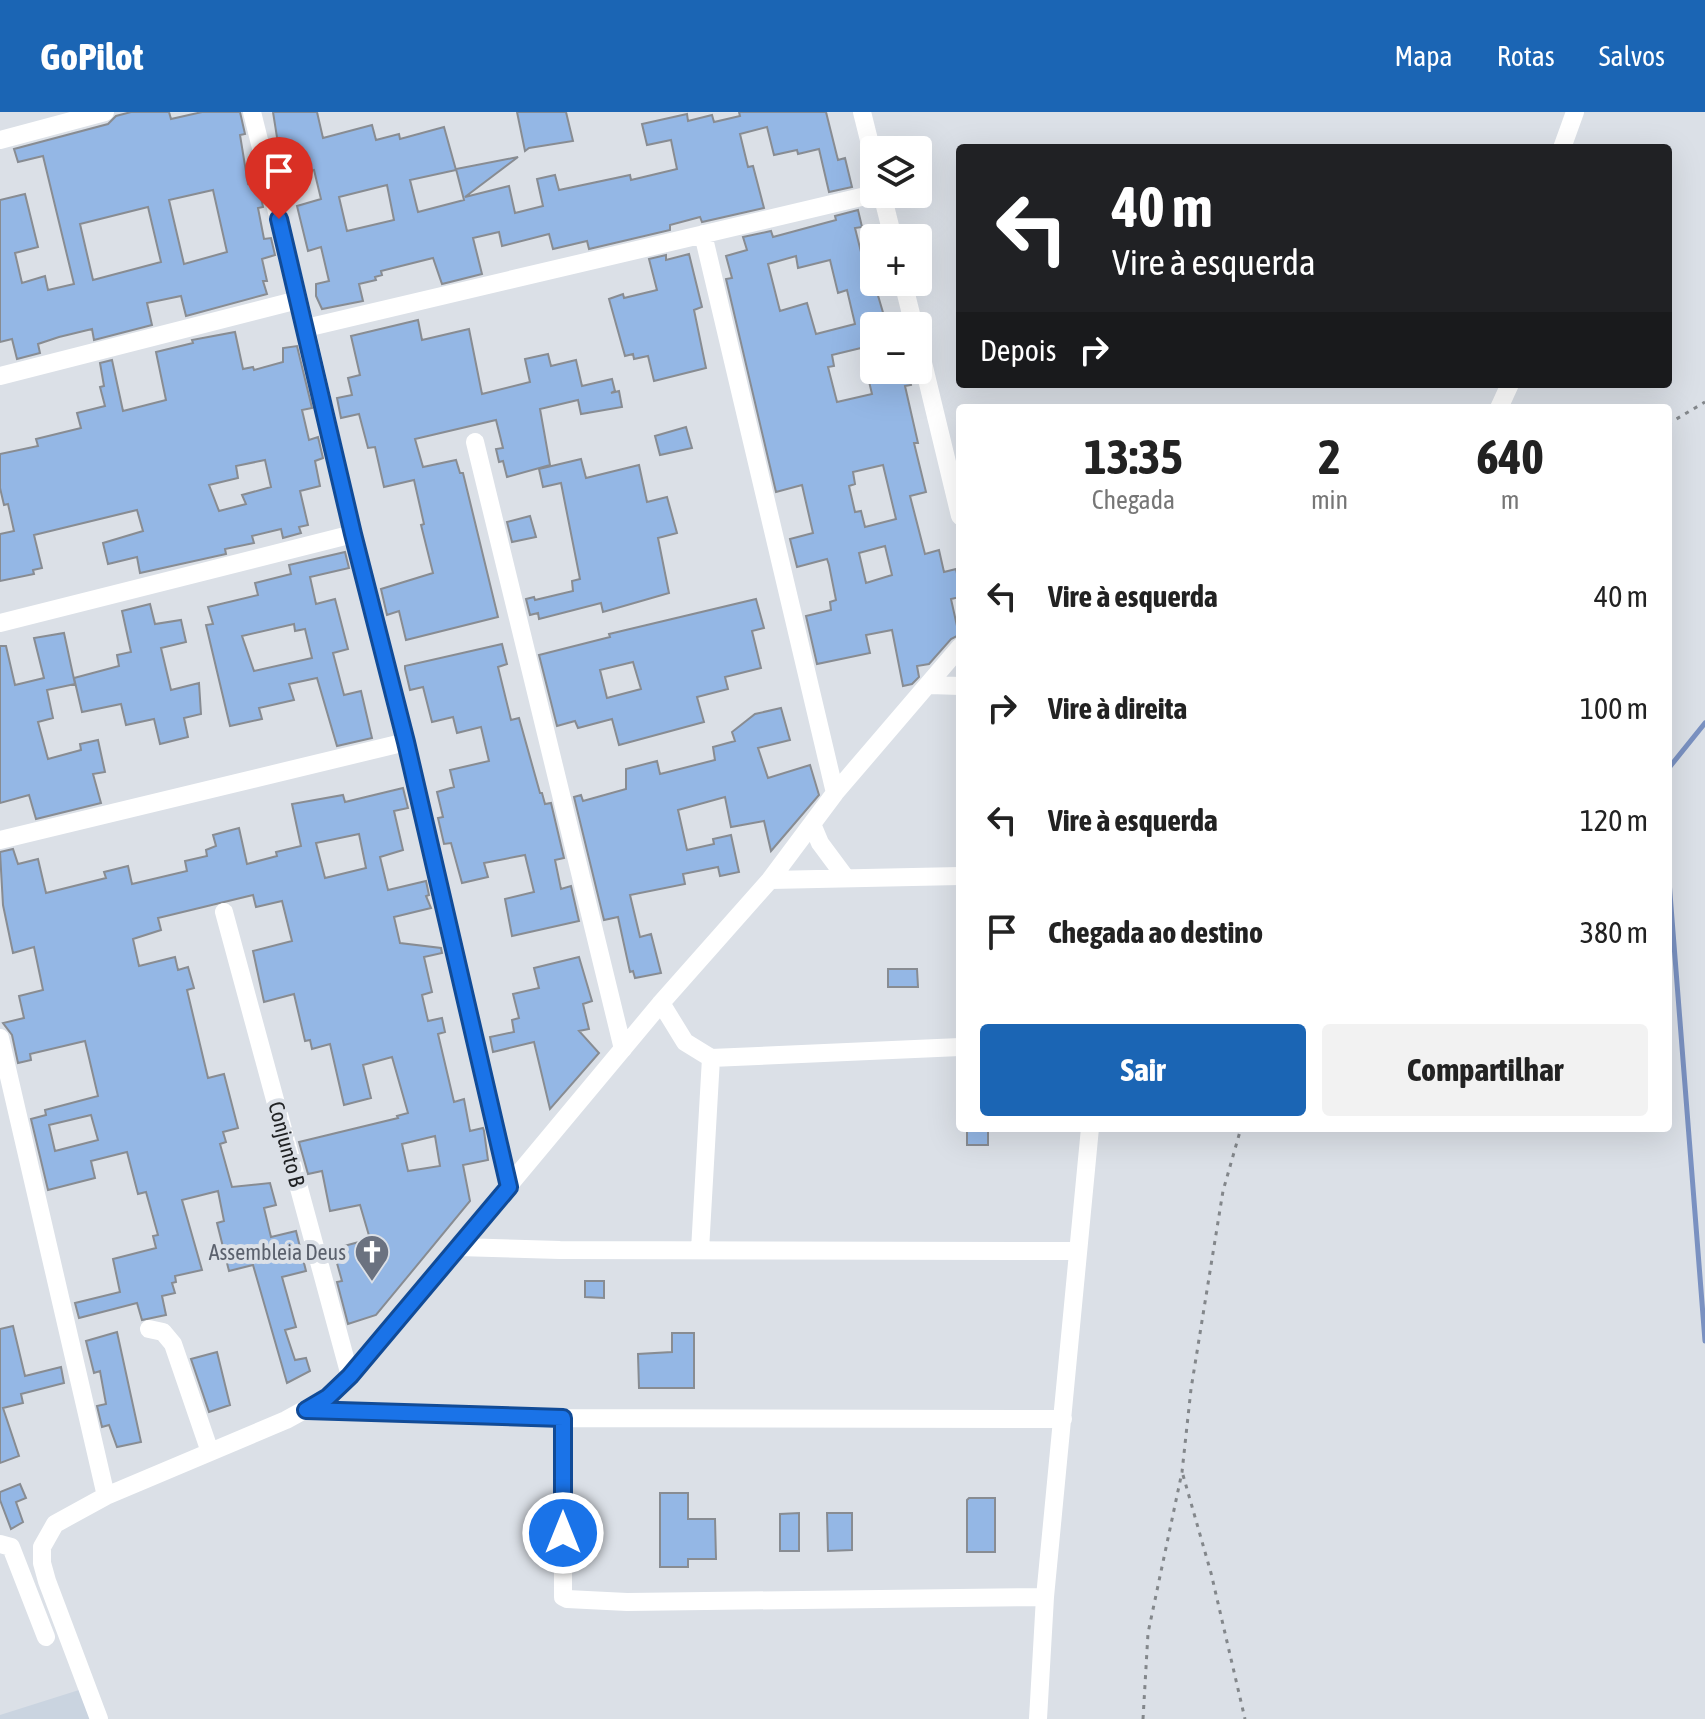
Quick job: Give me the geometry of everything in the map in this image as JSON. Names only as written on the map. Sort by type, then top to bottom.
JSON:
[{"type":"street","points":[[0,140],[105,112]]},
{"type":"street","points":[[252,112],[406,742],[509,1187]]},
{"type":"street","points":[[862,112],[868,136]]},
{"type":"street","points":[[1563,144],[1575,112]]},
{"type":"street","points":[[306,328],[860,197]]},
{"type":"street","points":[[703,234],[835,793]]},
{"type":"street","points":[[0,376],[298,300]]},
{"type":"street","points":[[928,384],[956,499]]},
{"type":"street","points":[[475,442],[623,1049]]},
{"type":"street","points":[[0,623],[353,534]]},
{"type":"street","points":[[99,1719],[42,1563],[42,1547],[55,1524],[106,1496],[306,1410],[328,1397],[350,1376],[661,1003],[770,880],[835,793],[956,652]]},
{"type":"street","points":[[930,685],[956,686]]},
{"type":"street","points":[[0,840],[406,742]]},
{"type":"street","points":[[812,824],[820,843],[846,878]]},
{"type":"street","points":[[770,880],[956,876]]},
{"type":"street","name":"Conjunto B","points":[[224,912],[350,1376]]},
{"type":"street","points":[[661,1003],[685,1042],[711,1058],[956,1047]]},
{"type":"street","points":[[0,1038],[106,1496]]},
{"type":"street","points":[[700,1250],[711,1058]]},
{"type":"street","points":[[1038,1719],[1045,1597],[1090,1132]]},
{"type":"street","points":[[458,1247],[1078,1251]]},
{"type":"street","points":[[149,1329],[163,1332],[173,1344],[210,1452]]},
{"type":"street","points":[[306,1410],[563,1418],[1063,1419]]},
{"type":"street","points":[[563,1418],[563,1597],[567,1599],[627,1602],[1045,1597]]},
{"type":"street","points":[[0,1544],[11,1547],[46,1637]]},
{"type":"path","points":[[1672,422],[1705,402]]},
{"type":"path","points":[[1143,1719],[1148,1633],[1182,1472],[1191,1389],[1223,1191],[1240,1132]]},
{"type":"path","points":[[1182,1472],[1211,1573],[1245,1719]]},
{"type":"shaded area","points":[[79,1690],[90,1719],[0,1719],[0,1715]]},
{"type":"building","points":[[131,112],[169,112],[171,119],[202,112],[240,112],[245,134],[240,135],[248,184],[252,183],[255,193],[260,192],[263,207],[258,208],[264,239],[271,238],[275,255],[262,259],[267,294],[186,316],[181,296],[147,303],[152,325],[94,340],[92,329],[59,337],[38,344],[40,353],[17,359],[12,339],[0,342],[0,200],[25,194],[38,247],[15,253],[22,283],[45,276],[48,290],[74,284],[43,156],[18,162],[14,149],[108,124],[116,116]],"holes":[[[213,190],[227,252],[184,264],[169,200]],[[148,207],[161,262],[93,280],[80,224]]]},
{"type":"building","points":[[273,112],[317,112],[323,138],[372,125],[376,140],[399,134],[400,139],[444,127],[456,170],[410,180],[418,212],[464,200],[456,169],[518,157],[465,197],[509,186],[515,213],[543,206],[537,179],[555,175],[559,190],[630,175],[631,180],[677,169],[671,140],[647,145],[642,124],[687,114],[688,121],[712,115],[714,122],[740,116],[739,112],[826,112],[838,160],[845,158],[852,187],[829,192],[819,149],[774,155],[767,127],[740,134],[748,167],[753,166],[764,208],[702,222],[700,217],[670,225],[670,230],[589,249],[587,241],[553,249],[549,234],[502,246],[499,232],[473,238],[482,274],[442,284],[433,258],[381,271],[382,275],[375,277],[376,280],[359,284],[363,301],[322,309],[316,296],[316,284],[329,281],[321,247],[308,251],[297,206],[321,199],[314,170],[306,172],[304,167],[293,170],[288,147],[279,150]],"holes":[[[387,185],[394,220],[347,231],[339,197]]]},
{"type":"building","points":[[517,112],[566,112],[573,141],[525,151]]},
{"type":"building","points":[[858,210],[861,224],[855,228],[860,248],[860,296],[878,296],[883,312],[860,312],[860,348],[832,355],[834,366],[828,367],[837,402],[872,394],[870,384],[911,384],[905,386],[926,492],[910,496],[925,554],[939,550],[944,572],[956,569],[956,598],[951,599],[956,636],[929,664],[917,666],[919,677],[912,684],[903,686],[892,630],[866,635],[870,653],[817,664],[806,616],[831,610],[830,602],[836,600],[829,565],[827,559],[797,567],[790,539],[813,533],[802,485],[776,492],[726,279],[732,278],[726,256],[747,250],[743,237],[771,231],[773,237],[836,220],[835,216]],"holes":[[[796,256],[798,268],[830,260],[838,293],[847,290],[855,324],[816,334],[807,303],[780,311],[768,264]],[[883,465],[896,519],[865,527],[861,511],[855,512],[849,486],[855,484],[853,472]],[[885,546],[892,575],[866,583],[859,553]]]},
{"type":"building","points":[[689,254],[702,307],[694,310],[706,368],[654,381],[648,356],[634,359],[633,354],[625,356],[609,299],[657,290],[649,259],[666,255],[666,260]]},
{"type":"building","points":[[418,320],[422,340],[469,329],[482,394],[530,382],[525,359],[548,354],[551,366],[576,360],[582,386],[612,379],[615,391],[611,393],[619,391],[622,407],[581,414],[578,400],[540,409],[550,465],[507,477],[496,449],[503,448],[496,420],[415,439],[423,467],[456,460],[460,473],[463,473],[498,617],[406,640],[399,611],[387,615],[381,589],[433,573],[414,480],[384,487],[375,447],[368,448],[359,414],[341,418],[337,398],[352,395],[348,378],[360,375],[351,336]]},
{"type":"building","points":[[235,332],[243,369],[253,367],[254,370],[283,362],[283,348],[297,346],[312,408],[302,410],[309,440],[318,437],[323,458],[315,461],[320,486],[300,491],[308,525],[299,527],[301,533],[283,538],[281,529],[252,536],[254,543],[225,549],[226,554],[140,573],[137,557],[108,564],[103,543],[143,531],[137,510],[34,535],[42,568],[33,570],[34,574],[0,581],[0,534],[14,531],[8,504],[4,505],[0,488],[0,454],[38,446],[36,439],[81,428],[77,413],[105,406],[100,387],[104,386],[100,363],[112,360],[123,411],[166,400],[156,352],[193,343],[192,340]],"holes":[[[265,460],[271,487],[242,495],[246,504],[219,511],[209,485],[238,478],[236,466]]]},
{"type":"building","points":[[686,427],[692,448],[660,455],[655,436]]},
{"type":"building","points":[[581,459],[586,478],[639,465],[647,502],[667,497],[677,533],[658,538],[669,593],[603,612],[601,603],[539,619],[538,613],[530,615],[526,599],[534,597],[535,600],[573,591],[572,581],[580,579],[561,483],[543,487],[539,469]]},
{"type":"building","points":[[530,516],[536,537],[512,542],[507,522]]},
{"type":"building","points":[[345,552],[349,568],[310,577],[316,604],[335,599],[348,649],[333,653],[344,695],[361,691],[372,738],[337,746],[317,678],[289,684],[294,700],[259,708],[262,719],[230,726],[206,625],[213,624],[208,607],[258,595],[255,583],[291,574],[289,565]],"holes":[[[294,624],[295,631],[305,629],[312,658],[254,671],[242,636]]]},
{"type":"building","points":[[756,599],[764,628],[752,631],[761,668],[725,677],[728,689],[697,697],[704,722],[619,745],[612,719],[578,728],[575,721],[557,726],[539,655],[610,637],[609,634]],"holes":[[[633,662],[641,689],[607,698],[600,670]]]},
{"type":"building","points":[[150,604],[155,624],[181,620],[186,642],[161,648],[171,690],[199,683],[201,714],[184,718],[188,737],[160,744],[154,719],[126,725],[121,704],[82,712],[74,678],[119,666],[117,655],[131,652],[122,611]]},
{"type":"building","points":[[64,633],[75,684],[47,690],[53,718],[38,722],[48,759],[81,750],[80,744],[98,740],[105,772],[93,774],[101,803],[36,819],[29,795],[0,803],[0,646],[6,646],[15,685],[44,678],[34,638]]},
{"type":"building","points":[[502,644],[507,664],[498,667],[511,720],[519,718],[540,793],[545,804],[551,803],[564,858],[555,860],[561,889],[571,886],[579,921],[512,936],[505,899],[534,892],[525,855],[484,863],[488,877],[462,883],[451,843],[444,844],[438,818],[443,817],[437,792],[454,787],[450,770],[489,761],[481,727],[457,733],[453,717],[432,722],[423,687],[410,690],[405,669],[405,666]]},
{"type":"building","points":[[781,708],[790,740],[758,748],[768,778],[810,765],[819,795],[771,851],[764,821],[731,827],[725,797],[678,810],[687,850],[714,844],[713,839],[731,835],[739,872],[720,876],[718,867],[683,874],[685,884],[630,895],[640,937],[651,934],[661,973],[635,978],[633,971],[630,972],[618,917],[604,920],[574,797],[581,795],[583,801],[626,789],[626,769],[657,761],[660,774],[715,760],[713,747],[735,741],[732,732],[755,714]]},
{"type":"building","points":[[403,788],[408,808],[394,811],[403,850],[380,857],[388,890],[426,881],[429,895],[426,896],[431,908],[394,917],[400,943],[441,948],[442,953],[424,957],[432,992],[422,995],[428,1021],[442,1018],[445,1032],[438,1034],[454,1102],[464,1099],[470,1131],[483,1128],[488,1160],[463,1165],[470,1201],[376,1315],[348,1324],[337,1282],[342,1281],[333,1249],[370,1239],[360,1205],[330,1211],[322,1171],[308,1174],[299,1142],[408,1113],[392,1057],[363,1065],[371,1098],[344,1105],[330,1044],[312,1049],[310,1040],[305,1041],[294,994],[264,1002],[253,951],[292,941],[282,901],[256,907],[253,895],[158,918],[161,930],[133,939],[139,966],[175,957],[178,970],[188,967],[194,988],[187,990],[208,1078],[224,1074],[238,1128],[223,1132],[226,1142],[220,1144],[232,1187],[270,1183],[276,1205],[264,1208],[271,1237],[296,1231],[306,1271],[282,1277],[296,1327],[285,1330],[295,1360],[306,1358],[310,1371],[287,1383],[253,1265],[229,1271],[217,1223],[224,1221],[218,1191],[182,1200],[202,1270],[175,1276],[176,1282],[172,1283],[175,1293],[162,1296],[166,1315],[142,1320],[137,1303],[79,1318],[75,1303],[120,1292],[113,1259],[156,1248],[153,1236],[158,1235],[146,1192],[138,1194],[127,1152],[91,1161],[95,1178],[48,1190],[31,1119],[46,1115],[45,1110],[98,1096],[85,1041],[30,1054],[31,1060],[18,1063],[12,1035],[3,1023],[24,1018],[19,996],[43,990],[34,947],[13,953],[3,905],[0,852],[13,849],[18,864],[38,859],[46,893],[106,878],[104,872],[128,866],[132,884],[187,871],[185,861],[207,856],[206,850],[216,846],[213,835],[239,828],[247,864],[277,856],[276,852],[301,846],[292,804],[343,795],[345,802]],"holes":[[[359,834],[366,868],[325,878],[316,843]],[[91,1115],[98,1140],[55,1151],[49,1125]],[[435,1136],[440,1166],[408,1171],[402,1144]]]},
{"type":"building","points":[[579,957],[592,1001],[583,1004],[589,1029],[579,1031],[599,1053],[550,1109],[534,1042],[493,1052],[490,1037],[514,1032],[512,1020],[519,1018],[513,994],[539,988],[534,968]]},
{"type":"building","points":[[888,969],[917,969],[918,987],[888,987]]},
{"type":"building","points":[[967,1132],[988,1132],[988,1145],[967,1145]]},
{"type":"building","points":[[585,1281],[604,1281],[604,1298],[585,1297]]},
{"type":"building","points":[[13,1326],[25,1376],[61,1367],[64,1383],[21,1394],[23,1403],[3,1408],[19,1456],[0,1463],[0,1329]]},
{"type":"building","points":[[117,1332],[141,1442],[117,1447],[109,1425],[102,1427],[97,1406],[106,1404],[100,1371],[94,1373],[86,1341]]},
{"type":"building","points":[[672,1333],[694,1333],[694,1388],[639,1388],[638,1354],[672,1352]]},
{"type":"building","points":[[217,1352],[230,1405],[209,1412],[191,1359]]},
{"type":"building","points":[[20,1484],[26,1498],[16,1502],[23,1522],[11,1529],[0,1492]]},
{"type":"building","points":[[660,1493],[688,1493],[688,1519],[715,1519],[716,1559],[688,1559],[688,1567],[660,1567]]},
{"type":"building","points":[[969,1498],[995,1498],[995,1552],[967,1552]]},
{"type":"building","points":[[799,1513],[799,1551],[780,1551],[780,1514]]},
{"type":"building","points":[[827,1513],[852,1513],[852,1550],[828,1551]]},
{"type":"waterway","points":[[1672,764],[1705,723]]},
{"type":"waterway","points":[[1672,919],[1705,1341]]},
{"type":"place","name":"Assembleia Deus","points":[[372,1283]]},
{"type":"route","points":[[279,219],[353,534],[406,742],[509,1187],[350,1376],[328,1397],[306,1410],[563,1418],[563,1533]]}]
